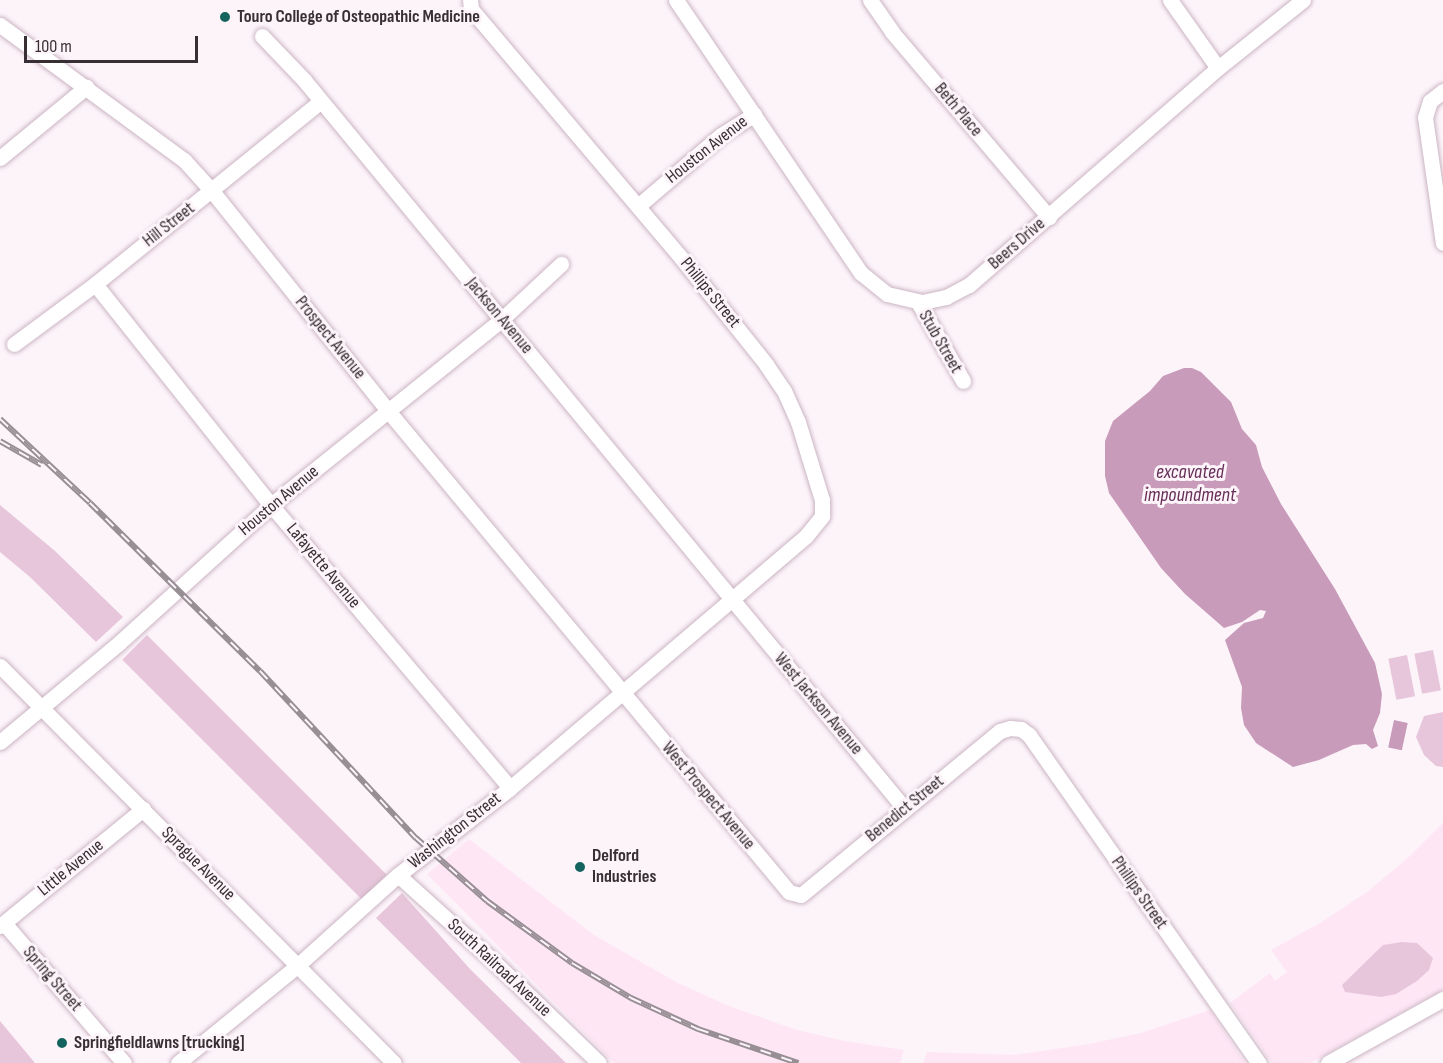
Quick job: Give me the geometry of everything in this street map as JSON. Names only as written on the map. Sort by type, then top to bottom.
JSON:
[{"type":"street","name":"Houston Avenue","points":[[638,206],[721,135],[754,114],[676,0]]},
{"type":"street","points":[[1170,0],[1218,68]]},
{"type":"street","name":"Beers Drive","points":[[754,114],[861,273],[887,294],[918,302],[946,297],[969,285],[1218,68],[1303,0]]},
{"type":"street","name":"Phillips Street","points":[[470,1],[471,9],[638,206],[741,332],[784,391],[806,444],[822,500],[822,516],[814,528],[731,600]]},
{"type":"street","name":"Beth Place","points":[[875,2],[892,32],[1049,217]]},
{"type":"street","name":"Prospect Avenue","points":[[0,25],[184,160],[212,191],[389,411],[622,692]]},
{"type":"street","name":"Jackson Avenue","points":[[262,36],[304,80],[731,600]]},
{"type":"street","points":[[0,158],[86,87]]},
{"type":"street","points":[[1443,91],[1430,101],[1425,117],[1443,243]]},
{"type":"street","name":"Hill Street","points":[[14,344],[95,284],[320,102]]},
{"type":"street","name":"Houston Avenue","points":[[0,742],[120,642],[271,505],[502,319],[561,264]]},
{"type":"street","name":"Lafayette Avenue","points":[[95,284],[271,505],[510,788]]},
{"type":"street","name":"Stub Street","points":[[918,302],[963,381]]},
{"type":"street","name":"Washington Street","points":[[178,1063],[298,965],[398,875],[510,788],[731,600]]},
{"type":"street","name":"West Jackson Avenue","points":[[731,600],[905,809]]},
{"type":"street","name":"Sprague Avenue","points":[[0,666],[394,1063]]},
{"type":"street","name":"West Prospect Avenue","points":[[622,692],[785,889],[798,896]]},
{"type":"street","name":"Phillips Street","points":[[1015,728],[1029,735],[1259,1063]]},
{"type":"street","name":"Benedict Street","points":[[798,896],[1000,731],[1015,728]]},
{"type":"street","name":"Little Avenue","points":[[2,924],[143,809]]},
{"type":"street","name":"South Railroad Avenue","points":[[398,875],[490,958],[599,1063]]},
{"type":"street","name":"Spring Street","points":[[2,924],[124,1063]]},
{"type":"street","points":[[1328,1063],[1443,999]]},
{"type":"shaded area","points":[[0,505],[55,551],[123,617],[96,642],[30,577],[0,552]]},
{"type":"shaded area","points":[[147,635],[387,875],[362,899],[122,660]]},
{"type":"shaded area","points":[[1433,650],[1441,690],[1422,694],[1414,654]]},
{"type":"shaded area","points":[[1407,655],[1415,696],[1396,700],[1388,659]]},
{"type":"shaded area","points":[[1443,712],[1443,767],[1436,766],[1424,755],[1416,737],[1424,716]]},
{"type":"shaded area","points":[[1443,823],[1443,990],[1310,1063],[1272,1063],[1230,1003],[1270,973],[1275,981],[1287,972],[1271,950],[1320,923],[1367,892],[1410,856]]},
{"type":"shaded area","points":[[469,839],[594,935],[678,983],[729,1006],[797,1030],[845,1041],[904,1050],[900,1063],[614,1063],[427,874]]},
{"type":"shaded area","points":[[402,893],[470,969],[566,1063],[521,1063],[376,918]]},
{"type":"shaded area","points":[[1402,942],[1417,943],[1433,958],[1429,970],[1417,981],[1396,994],[1381,997],[1345,992],[1342,985],[1383,945]]},
{"type":"shaded area","points":[[1210,1010],[1245,1063],[923,1063],[927,1052],[1015,1055],[1089,1044],[1141,1033]]},
{"type":"shaded area","points":[[0,1021],[35,1063],[0,1063]]},
{"type":"water","name":"excavated impoundment","points":[[1184,368],[1192,368],[1201,372],[1231,402],[1242,429],[1256,445],[1262,467],[1281,504],[1335,589],[1375,663],[1382,694],[1380,713],[1373,730],[1378,746],[1372,749],[1366,744],[1353,745],[1319,760],[1293,767],[1256,743],[1244,725],[1241,708],[1242,687],[1225,640],[1244,623],[1263,618],[1266,611],[1260,610],[1242,622],[1224,628],[1185,594],[1161,568],[1109,493],[1105,476],[1105,441],[1113,421],[1150,391],[1163,376]]},
{"type":"water","points":[[1394,720],[1408,723],[1402,750],[1388,747]]},
{"type":"railway","points":[[0,419],[90,503],[260,671],[416,838],[487,901],[572,963],[631,998],[698,1029],[798,1063]]},
{"type":"railway","points":[[0,441],[42,465]]},
{"type":"place","name":"Touro College of Osteopathic Medicine","points":[[225,17]]},
{"type":"place","name":"Delford Industries","points":[[580,867]]},
{"type":"place","name":"Springfieldlawns [trucking]","points":[[62,1043]]}]
